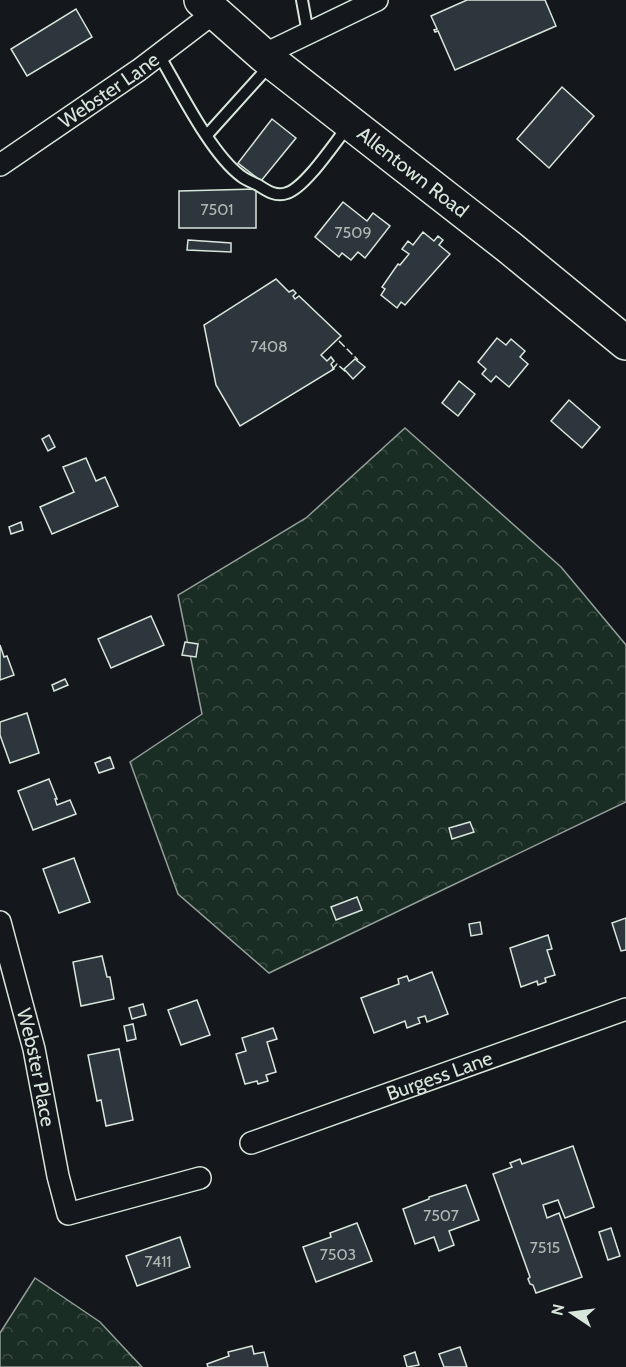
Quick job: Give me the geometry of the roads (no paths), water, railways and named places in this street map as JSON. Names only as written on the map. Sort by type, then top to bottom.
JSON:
[{"type":"main road","name":"Allentown Road","points":[[208,6],[268,59],[509,247],[626,343]]},
{"type":"street","points":[[268,59],[308,33],[377,0]]},
{"type":"street","name":"Webster Lane","points":[[0,165],[159,55],[208,6]]},
{"type":"street","name":"Webster Place","points":[[0,922],[34,1049],[58,1176],[68,1214],[200,1178]]},
{"type":"street","name":"Burgess Lane","points":[[250,1143],[626,1009]]},
{"type":"lane","points":[[303,0],[308,33]]},
{"type":"lane","points":[[159,55],[225,162],[242,176],[270,193],[279,195],[289,193],[300,186],[350,123]]},
{"type":"lane","points":[[207,135],[268,59]]}]
